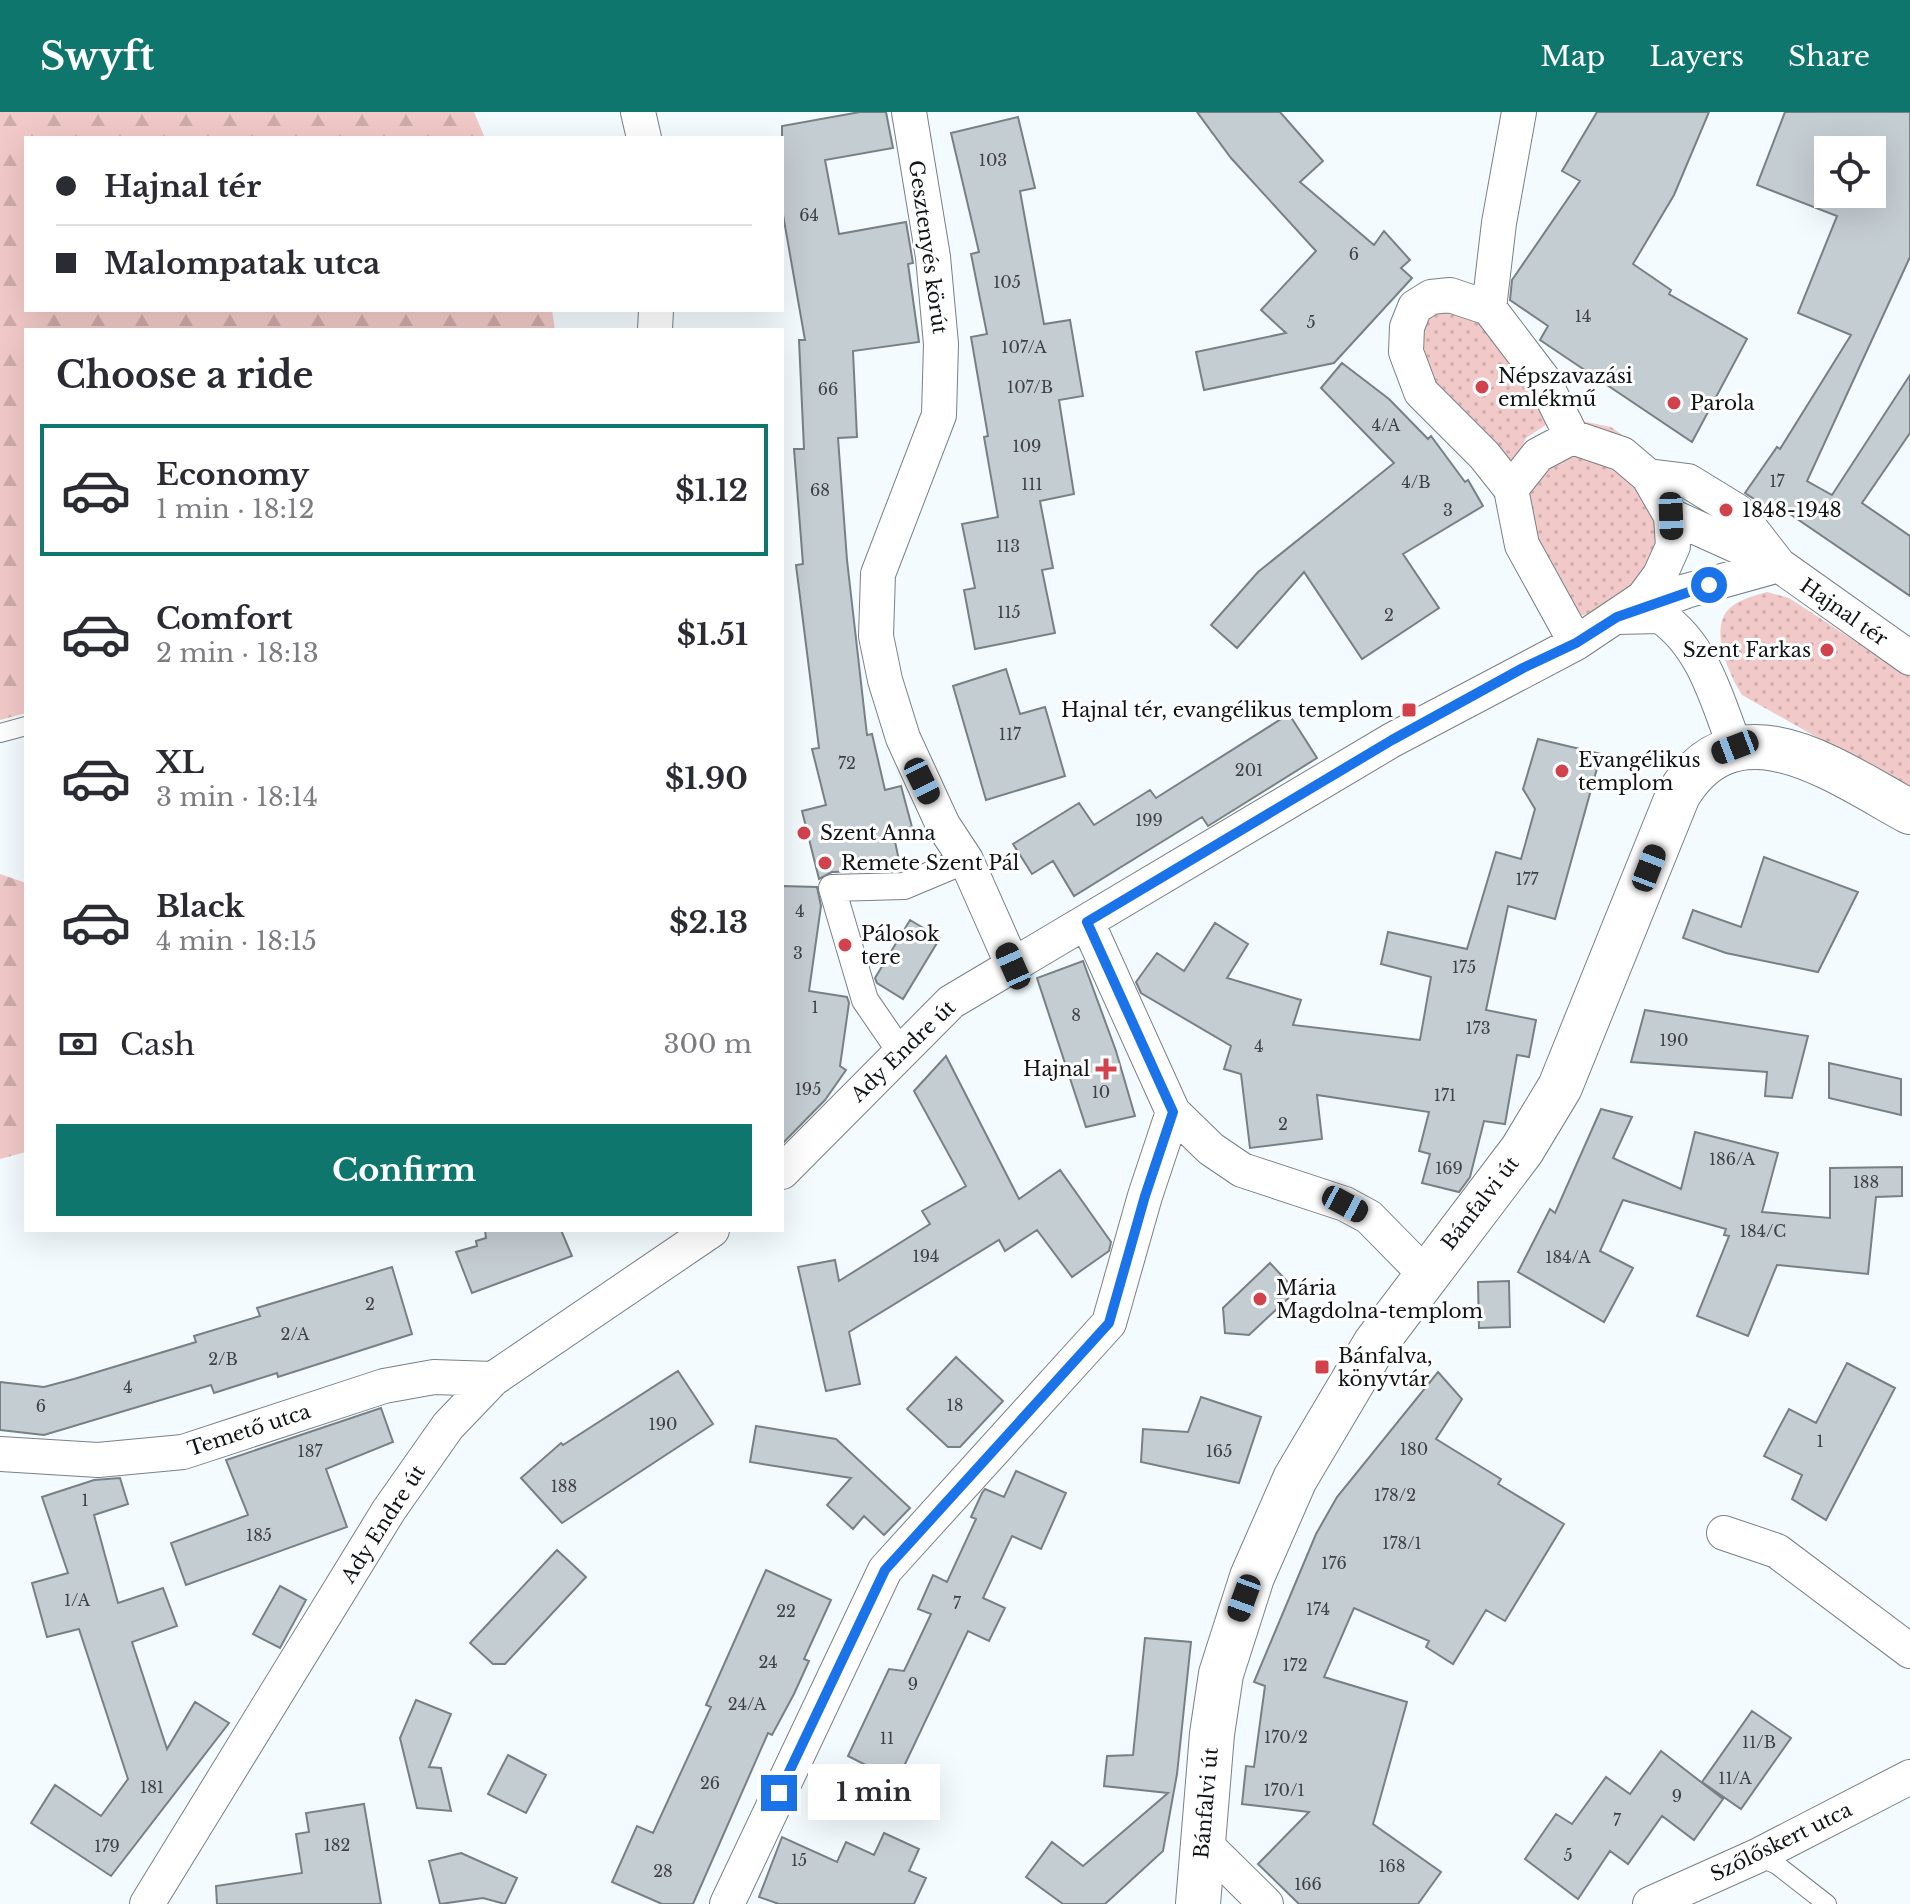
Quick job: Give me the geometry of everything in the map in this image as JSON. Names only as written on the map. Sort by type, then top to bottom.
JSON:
[{"type":"street","points":[[638,112],[644,136]]},
{"type":"street","name":"Gesztenyés körút","points":[[909,112],[933,257],[941,344],[939,415],[878,574],[876,636],[885,680],[903,738],[943,825],[966,860],[1013,966]]},
{"type":"street","points":[[1489,308],[1499,223],[1519,112]]},
{"type":"street","points":[[1511,489],[1538,455],[1572,437],[1543,379],[1489,308],[1450,295],[1431,297],[1415,307],[1407,327],[1406,352],[1421,392],[1484,455],[1511,489],[1522,545],[1576,643]]},
{"type":"street","name":"Hajnal tér","points":[[1572,437],[1622,454],[1648,476],[1672,531],[1701,662]]},
{"type":"street","name":"Hajnal tér","points":[[1648,476],[1688,481],[1737,511],[1779,565],[1910,658]]},
{"type":"street","points":[[1617,617],[1653,586],[1672,531],[1779,565]]},
{"type":"street","name":"Hajnal tér","points":[[1617,617],[1686,591],[1779,565]]},
{"type":"street","points":[[1617,617],[1660,616],[1681,634],[1701,662],[1735,747],[1767,746],[1793,753],[1826,766],[1910,812]]},
{"type":"street","name":"Ady Endre út","points":[[784,1170],[951,1002],[1392,740],[1576,643],[1617,617]]},
{"type":"street","name":"Bánfalvi út","points":[[1198,1904],[1221,1674],[1252,1577],[1295,1479],[1375,1344],[1425,1274],[1522,1150],[1560,1087],[1678,795],[1691,773],[1711,756],[1735,747]]},
{"type":"street","points":[[900,1051],[865,1000],[832,888],[904,886],[966,860]]},
{"type":"street","points":[[1087,922],[1173,1112],[1211,1149],[1242,1170],[1345,1204],[1369,1217],[1425,1274]]},
{"type":"street","points":[[727,1904],[885,1570],[1109,1323],[1145,1196],[1173,1112]]},
{"type":"street","name":"Ady Endre út","points":[[147,1904],[389,1510],[448,1426],[493,1379],[709,1232]]},
{"type":"street","name":"Temető utca","points":[[0,1454],[98,1460],[183,1452],[384,1386],[434,1377],[493,1379]]},
{"type":"street","points":[[1724,1533],[1777,1551],[1910,1651]]},
{"type":"street","name":"Szőlőskert utca","points":[[1650,1904],[1757,1856],[1910,1777]]},
{"type":"street","points":[[1202,1841],[1266,1904]]},
{"type":"lane","points":[[0,733],[24,727]]},
{"type":"lane","points":[[1757,1856],[1777,1865],[1827,1904]]},
{"type":"green space","points":[[0,112],[474,112],[484,136],[24,136],[24,312],[552,312],[555,328],[24,328],[24,714],[0,720]]},
{"type":"green space","points":[[1449,285],[1564,413],[1526,438],[1510,475],[1422,379],[1414,293]]},
{"type":"green space","points":[[1567,418],[1611,427],[1649,454],[1672,504],[1671,533],[1618,605],[1580,616],[1524,542],[1529,445]]},
{"type":"green space","points":[[1767,592],[1789,598],[1910,677],[1910,790],[1742,695],[1724,654],[1720,631],[1722,620],[1735,604]]},
{"type":"green space","points":[[0,874],[24,882],[24,1153],[0,1159]]},
{"type":"building","points":[[860,112],[886,112],[893,148],[825,160],[839,234],[906,222],[913,263],[908,264],[919,342],[853,351],[857,437],[838,438],[847,560],[867,735],[872,734],[885,790],[901,786],[912,827],[893,832],[901,870],[832,872],[819,879],[802,811],[826,805],[812,749],[819,748],[796,565],[803,564],[794,449],[804,449],[799,340],[805,340],[784,220],[782,126]]},
{"type":"building","points":[[1197,112],[1280,112],[1323,161],[1300,182],[1374,245],[1384,231],[1410,260],[1401,268],[1412,278],[1334,363],[1204,390],[1196,352],[1286,333],[1261,310],[1316,251],[1231,158]]},
{"type":"building","points":[[1597,112],[1709,112],[1674,195],[1633,264],[1671,290],[1669,294],[1747,339],[1692,442],[1540,340],[1548,326],[1510,300],[1512,280],[1580,181],[1562,171]]},
{"type":"building","points":[[1785,112],[1910,112],[1910,257],[1807,481],[1832,495],[1910,375],[1910,433],[1862,503],[1910,536],[1910,596],[1784,510],[1781,517],[1745,493],[1777,447],[1780,449],[1851,335],[1798,313],[1837,216],[1816,208],[1886,208],[1886,136],[1814,136],[1814,207],[1757,185]]},
{"type":"building","points":[[1018,117],[1035,188],[1020,191],[1044,324],[1070,320],[1083,396],[1059,400],[1074,494],[1040,501],[1053,568],[1042,570],[1055,633],[975,649],[964,590],[975,588],[962,524],[998,517],[971,337],[987,334],[971,254],[979,252],[951,133]]},
{"type":"building","points":[[1342,363],[1389,399],[1428,439],[1431,436],[1465,482],[1468,480],[1483,506],[1403,554],[1439,608],[1362,659],[1304,572],[1237,648],[1211,625],[1258,572],[1394,463],[1321,388]]},
{"type":"building","points":[[1006,669],[1020,714],[1045,707],[1065,776],[986,800],[953,686]]},
{"type":"building","points":[[1289,714],[1317,758],[1208,826],[1202,817],[1074,896],[1053,861],[1032,874],[1013,844],[1079,803],[1094,825],[1150,790],[1156,798]]},
{"type":"building","points":[[1538,739],[1601,754],[1555,919],[1508,906],[1486,1010],[1536,1020],[1529,1057],[1517,1055],[1505,1124],[1484,1121],[1470,1177],[1459,1192],[1422,1183],[1430,1154],[1419,1151],[1429,1112],[1317,1095],[1322,1139],[1250,1148],[1241,1074],[1224,1069],[1231,1046],[1141,993],[1136,982],[1157,953],[1184,971],[1215,923],[1248,944],[1227,978],[1301,1000],[1293,1025],[1420,1040],[1431,977],[1381,964],[1388,932],[1467,949],[1496,852],[1521,859],[1535,809],[1523,789]]},
{"type":"building","points":[[1764,857],[1858,892],[1818,972],[1726,953],[1683,938],[1693,910],[1741,927]]},
{"type":"building","points":[[784,886],[817,887],[821,906],[809,991],[847,997],[849,1003],[840,1066],[846,1070],[825,1100],[784,1142]]},
{"type":"building","points":[[910,920],[940,938],[903,999],[877,983],[875,978]]},
{"type":"building","points":[[1083,961],[1116,1051],[1135,1116],[1086,1127],[1037,978]]},
{"type":"building","points":[[1645,1010],[1808,1036],[1792,1098],[1765,1096],[1767,1072],[1631,1062]]},
{"type":"building","points":[[946,1056],[1019,1199],[1060,1170],[1111,1242],[1109,1251],[1072,1277],[1037,1230],[1005,1251],[999,1240],[849,1332],[860,1384],[826,1391],[798,1267],[835,1260],[839,1281],[930,1224],[922,1211],[966,1186],[914,1091]]},
{"type":"building","points":[[1829,1063],[1901,1079],[1901,1115],[1829,1098]]},
{"type":"building","points":[[1601,1109],[1632,1117],[1613,1158],[1681,1189],[1695,1132],[1778,1153],[1762,1212],[1830,1218],[1830,1168],[1902,1167],[1902,1196],[1876,1197],[1868,1274],[1777,1265],[1748,1336],[1697,1316],[1729,1236],[1724,1235],[1726,1229],[1623,1200],[1600,1251],[1633,1268],[1604,1322],[1518,1272],[1550,1209],[1555,1213]]},
{"type":"building","points":[[485,1232],[562,1232],[572,1256],[472,1293],[456,1252],[477,1246],[476,1241],[486,1238]]},
{"type":"building","name":"Mária Magdolna-templom","points":[[1270,1263],[1296,1291],[1249,1335],[1225,1333],[1223,1308]]},
{"type":"building","points":[[392,1267],[412,1334],[278,1377],[277,1373],[214,1393],[211,1385],[44,1435],[0,1430],[0,1382],[44,1387],[74,1379],[196,1342],[194,1336],[260,1316],[257,1308]]},
{"type":"building","points":[[1509,1281],[1510,1327],[1479,1328],[1478,1282]]},
{"type":"building","points":[[956,1357],[1003,1401],[960,1447],[948,1447],[907,1409]]},
{"type":"building","points":[[1847,1363],[1895,1388],[1826,1520],[1792,1499],[1802,1475],[1764,1456],[1789,1409],[1816,1423]]},
{"type":"building","points":[[678,1371],[713,1424],[562,1523],[521,1478],[561,1443],[563,1445]]},
{"type":"building","points":[[1438,1372],[1462,1399],[1436,1439],[1501,1479],[1498,1484],[1564,1524],[1505,1621],[1486,1610],[1453,1664],[1426,1647],[1429,1641],[1354,1608],[1324,1677],[1407,1702],[1373,1824],[1441,1872],[1418,1904],[1299,1904],[1258,1864],[1309,1812],[1242,1804],[1246,1766],[1254,1767],[1265,1686],[1254,1682],[1316,1534],[1337,1497]]},
{"type":"building","points":[[1201,1397],[1261,1417],[1239,1483],[1141,1462],[1143,1429],[1188,1432]]},
{"type":"building","points":[[381,1408],[393,1442],[326,1469],[347,1527],[186,1585],[171,1543],[248,1515],[226,1460]]},
{"type":"building","points":[[756,1426],[836,1439],[910,1508],[884,1535],[864,1516],[853,1529],[827,1505],[851,1478],[750,1462]]},
{"type":"building","points":[[1016,1471],[1066,1493],[1041,1549],[1012,1536],[983,1598],[1005,1608],[989,1641],[968,1631],[897,1781],[848,1756],[889,1669],[904,1671],[931,1614],[918,1609],[933,1575],[947,1582],[976,1519],[971,1517],[982,1493],[985,1489],[1004,1497]]},
{"type":"building","points":[[120,1478],[128,1504],[94,1515],[118,1603],[163,1588],[177,1626],[132,1642],[167,1749],[195,1702],[229,1723],[111,1876],[31,1823],[55,1785],[101,1816],[128,1779],[79,1629],[47,1637],[32,1583],[68,1573],[42,1497],[94,1480]]},
{"type":"building","points":[[557,1550],[586,1577],[505,1664],[493,1664],[470,1643]]},
{"type":"building","points":[[766,1570],[831,1600],[804,1659],[809,1661],[772,1735],[768,1733],[693,1904],[662,1904],[612,1882],[637,1826],[653,1833],[711,1707],[706,1705]]},
{"type":"building","points":[[280,1586],[306,1600],[280,1648],[253,1634]]},
{"type":"building","points":[[1145,1638],[1191,1642],[1177,1774],[1163,1851],[1105,1904],[1063,1904],[1026,1877],[1052,1842],[1083,1866],[1168,1793],[1104,1786],[1107,1756],[1133,1755]]},
{"type":"building","points":[[416,1700],[451,1714],[429,1767],[441,1768],[451,1811],[417,1808],[400,1738]]},
{"type":"building","points":[[1752,1711],[1791,1738],[1741,1809],[1702,1782]]},
{"type":"building","points":[[1661,1751],[1723,1799],[1694,1840],[1662,1816],[1628,1864],[1610,1851],[1578,1899],[1525,1859],[1556,1814],[1572,1824],[1606,1777],[1630,1794]]},
{"type":"building","points":[[508,1755],[546,1775],[526,1813],[488,1794]]},
{"type":"building","points":[[364,1804],[381,1904],[217,1904],[216,1886],[302,1873],[296,1834],[309,1832],[306,1813]]},
{"type":"building","points":[[884,1833],[919,1849],[909,1871],[926,1878],[914,1904],[779,1904],[759,1897],[782,1837],[837,1862],[846,1842],[874,1855]]},
{"type":"building","points":[[461,1853],[517,1878],[505,1904],[483,1898],[440,1904],[429,1861]]},
{"type":"place","name":"Népszavazási emlékmű","points":[[1482,387]]},
{"type":"place","name":"Parola","points":[[1674,403]]},
{"type":"place","name":"1848-1948","points":[[1726,510]]},
{"type":"place","name":"Szent Farkas","points":[[1827,650]]},
{"type":"place","name":"Hajnal tér, evangélikus templom","points":[[1409,710]]},
{"type":"place","name":"Evangélikus templom","points":[[1562,771]]},
{"type":"place","name":"Szent Anna","points":[[804,833]]},
{"type":"place","name":"Remete Szent Pál","points":[[825,863]]},
{"type":"place","name":"Pálosok tere","points":[[845,945]]},
{"type":"place","name":"Hajnal","points":[[1106,1069]]},
{"type":"place","name":"Mária Magdolna-templom","points":[[1260,1299]]},
{"type":"place","name":"Bánfalva, könyvtár","points":[[1322,1367]]},
{"type":"route","points":[[779,1793],[885,1570],[1097,1342],[1109,1323],[1145,1196],[1173,1112],[1087,922],[1392,740],[1523,668],[1576,643],[1617,617],[1709,585]]}]
